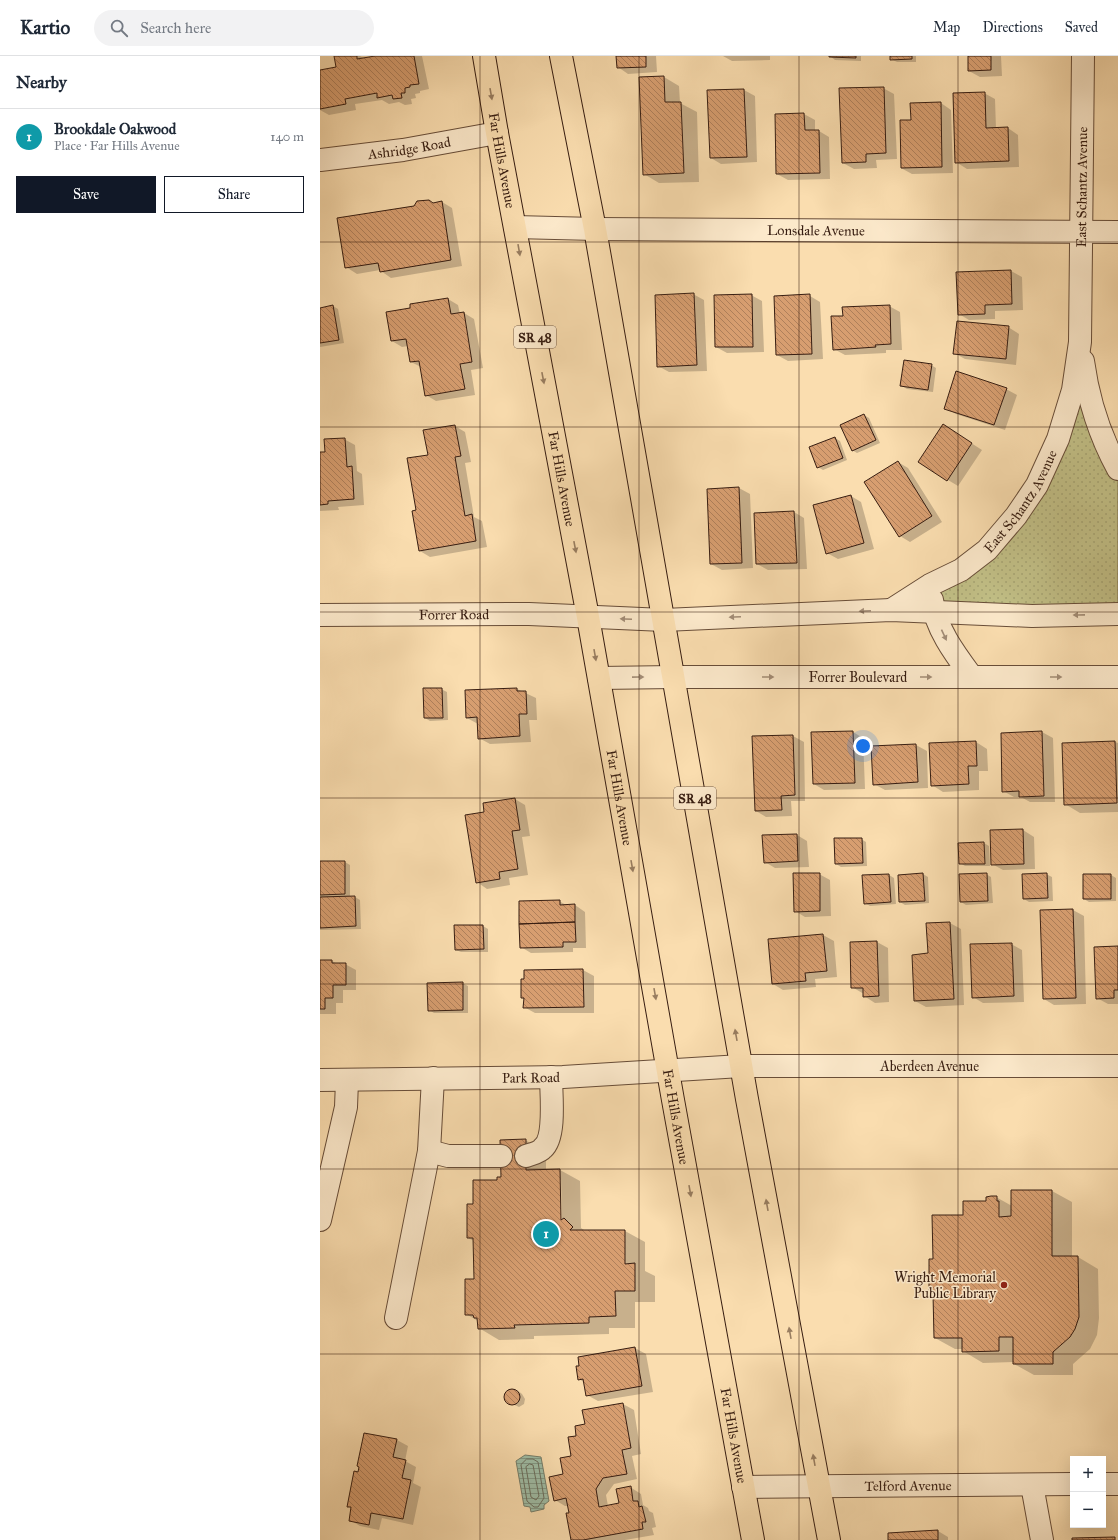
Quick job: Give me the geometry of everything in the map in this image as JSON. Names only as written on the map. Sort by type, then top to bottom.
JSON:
[{"type":"main road","name":"Far Hills Avenue","points":[[484,56],[588,617],[753,1540]]},
{"type":"main road","name":"SR 48","points":[[561,56],[595,229],[741,1066],[829,1540]]},
{"type":"street","name":"East Schantz Avenue","points":[[891,610],[930,585],[961,570],[987,550],[1016,516],[1036,485],[1058,438],[1073,390],[1080,342],[1083,56]]},
{"type":"street","name":"Ashridge Road","points":[[320,160],[403,150],[497,132]]},
{"type":"street","name":"Lonsdale Avenue","points":[[515,227],[595,229],[1118,232]]},
{"type":"street","name":"East Schantz Avenue","points":[[1080,342],[1090,398],[1109,453],[1118,469]]},
{"type":"street","points":[[930,585],[934,612],[950,647],[972,677]]},
{"type":"street","points":[[664,620],[891,610],[1032,616],[1118,614]]},
{"type":"street","name":"Forrer Road","points":[[320,615],[529,614],[664,620]]},
{"type":"street","name":"Forrer Boulevard","points":[[599,678],[1118,677]]},
{"type":"street","name":"Aberdeen Avenue","points":[[741,1066],[1118,1066]]},
{"type":"street","name":"Park Road","points":[[320,1080],[347,1081],[433,1078],[550,1077],[741,1066]]},
{"type":"street","points":[[526,1156],[543,1148],[548,1140],[551,1118],[550,1077]]},
{"type":"street","points":[[396,1318],[429,1151],[433,1078]]},
{"type":"street","points":[[320,1220],[346,1107],[347,1081]]},
{"type":"street","points":[[429,1151],[448,1156],[501,1156]]},
{"type":"street","name":"Telford Avenue","points":[[743,1487],[1070,1484]]},
{"type":"street","points":[[1106,1484],[1118,1484]]},
{"type":"street","points":[[1032,1485],[1042,1540]]},
{"type":"shaded area","points":[[1077,368],[1118,469],[1118,614],[934,612],[930,585],[1016,516]]},
{"type":"water","points":[[525,1455],[541,1457],[549,1501],[544,1505],[544,1509],[531,1512],[530,1507],[524,1506],[516,1461]]},
{"type":"building","points":[[334,56],[357,56],[357,59],[375,56],[414,56],[419,84],[410,85],[410,87],[405,88],[405,93],[401,93],[402,98],[393,99],[392,95],[377,98],[377,93],[345,99],[346,104],[320,109],[320,70],[336,67]]},
{"type":"building","points":[[616,56],[646,56],[646,67],[617,68]]},
{"type":"building","points":[[856,56],[856,58],[829,57]]},
{"type":"building","points":[[890,56],[912,56],[912,59],[890,60]]},
{"type":"building","points":[[968,56],[991,56],[991,70],[968,71]]},
{"type":"building","points":[[664,76],[665,102],[681,102],[684,173],[643,175],[639,77]]},
{"type":"building","points":[[884,87],[886,153],[866,154],[866,162],[842,163],[839,88]]},
{"type":"building","points":[[744,89],[747,157],[710,158],[707,90]]},
{"type":"building","points":[[985,92],[986,128],[1008,127],[1009,161],[955,163],[953,93]]},
{"type":"building","points":[[941,102],[942,167],[901,168],[900,120],[911,120],[910,103]]},
{"type":"building","points":[[804,113],[805,130],[819,130],[820,173],[776,174],[775,114]]},
{"type":"building","points":[[429,200],[433,203],[442,201],[451,260],[380,272],[378,263],[345,268],[337,218],[414,206],[417,201]]},
{"type":"building","points":[[1011,270],[1012,304],[985,305],[985,314],[958,315],[956,272]]},
{"type":"building","points":[[694,293],[697,365],[657,367],[655,295]]},
{"type":"building","points":[[752,294],[753,347],[715,347],[714,295]]},
{"type":"building","points":[[810,294],[812,354],[776,355],[774,296]]},
{"type":"building","points":[[448,298],[451,314],[464,312],[472,362],[460,364],[465,389],[425,396],[419,361],[410,362],[406,339],[391,341],[386,312],[410,308],[410,304]]},
{"type":"building","points":[[333,305],[339,340],[320,343],[320,308]]},
{"type":"building","points":[[890,305],[891,344],[875,345],[876,347],[833,350],[831,316],[843,316],[842,307]]},
{"type":"building","points":[[957,321],[1009,326],[1006,359],[953,354]]},
{"type":"building","points":[[904,360],[932,364],[928,390],[900,386]]},
{"type":"building","points":[[956,371],[1007,388],[994,425],[944,409]]},
{"type":"building","points":[[864,414],[876,440],[852,451],[840,425]]},
{"type":"building","points":[[943,424],[972,443],[947,481],[918,462]]},
{"type":"building","points":[[455,425],[461,456],[455,457],[465,516],[472,514],[476,541],[419,551],[412,511],[416,510],[407,458],[428,455],[423,430]]},
{"type":"building","points":[[835,437],[843,458],[817,468],[809,447]]},
{"type":"building","points":[[345,438],[347,467],[352,466],[354,499],[328,501],[328,504],[320,505],[320,452],[325,452],[324,439]]},
{"type":"building","points":[[898,461],[932,516],[899,537],[864,482]]},
{"type":"building","points":[[739,487],[742,563],[710,564],[707,489]]},
{"type":"building","points":[[851,495],[864,543],[826,554],[813,505]]},
{"type":"building","points":[[794,511],[797,563],[756,564],[754,513]]},
{"type":"building","points":[[423,688],[442,688],[443,718],[424,718]]},
{"type":"building","points":[[517,688],[517,691],[526,691],[527,714],[519,714],[520,736],[478,739],[477,717],[466,718],[465,690]]},
{"type":"building","points":[[853,731],[855,783],[813,784],[811,732]]},
{"type":"building","points":[[1042,731],[1044,796],[1019,797],[1019,791],[1002,792],[1001,733]]},
{"type":"building","points":[[793,735],[795,795],[781,796],[782,810],[755,811],[752,736]]},
{"type":"building","points":[[976,741],[977,766],[968,766],[969,784],[931,786],[929,743]]},
{"type":"building","points":[[1115,741],[1117,803],[1064,805],[1062,743]]},
{"type":"building","points":[[916,744],[918,782],[873,785],[871,746]]},
{"type":"building","points":[[515,798],[520,830],[512,831],[518,869],[499,872],[500,879],[476,883],[465,815],[484,812],[483,803]]},
{"type":"building","points":[[1023,829],[1024,864],[991,865],[990,830]]},
{"type":"building","points":[[797,834],[798,861],[764,863],[762,835]]},
{"type":"building","points":[[834,838],[862,838],[863,863],[835,864]]},
{"type":"building","points":[[984,842],[985,864],[959,864],[958,843]]},
{"type":"building","points":[[320,861],[345,861],[345,894],[320,895]]},
{"type":"building","points":[[793,873],[820,873],[820,911],[794,912]]},
{"type":"building","points":[[923,873],[925,901],[899,902],[898,875]]},
{"type":"building","points":[[987,873],[988,901],[960,902],[959,874]]},
{"type":"building","points":[[1047,873],[1048,898],[1023,899],[1022,874]]},
{"type":"building","points":[[889,874],[891,902],[864,904],[862,875]]},
{"type":"building","points":[[1083,874],[1111,874],[1111,899],[1083,899]]},
{"type":"building","points":[[355,896],[356,926],[320,928],[320,897]]},
{"type":"building","points":[[560,900],[560,905],[575,904],[575,922],[519,924],[519,901]]},
{"type":"building","points":[[1073,909],[1076,998],[1043,999],[1040,910]]},
{"type":"building","points":[[575,922],[576,942],[563,942],[563,947],[520,948],[519,924]]},
{"type":"building","points":[[950,922],[954,999],[914,1001],[912,955],[928,953],[926,923]]},
{"type":"building","points":[[454,925],[483,925],[484,949],[455,950]]},
{"type":"building","points":[[823,934],[827,971],[805,973],[806,981],[772,984],[768,939]]},
{"type":"building","points":[[877,941],[879,996],[863,997],[863,988],[851,988],[850,942]]},
{"type":"building","points":[[1012,943],[1014,996],[972,998],[970,944]]},
{"type":"building","points":[[1118,946],[1118,990],[1114,990],[1114,998],[1096,999],[1094,947]]},
{"type":"building","points":[[320,960],[332,960],[332,963],[346,963],[346,985],[333,985],[333,998],[325,998],[325,1009],[320,1009]]},
{"type":"building","points":[[583,969],[584,1007],[523,1008],[524,998],[521,998],[521,979],[524,979],[524,970]]},
{"type":"building","points":[[463,982],[463,1010],[428,1011],[427,983]]},
{"type":"building","points":[[526,1139],[526,1170],[560,1169],[561,1220],[564,1218],[573,1227],[570,1230],[625,1230],[625,1264],[635,1263],[635,1291],[615,1291],[616,1316],[589,1317],[589,1323],[514,1325],[515,1328],[478,1329],[477,1318],[474,1318],[473,1315],[465,1315],[465,1279],[474,1279],[473,1238],[467,1238],[467,1204],[473,1204],[473,1180],[497,1180],[497,1177],[501,1177],[500,1140]]},
{"type":"building","name":"Wright Memorial Public Library","points":[[1011,1190],[1052,1190],[1052,1256],[1078,1256],[1079,1317],[1075,1329],[1070,1337],[1053,1352],[1053,1364],[1013,1364],[1013,1337],[999,1337],[999,1351],[962,1352],[962,1338],[934,1338],[933,1294],[929,1294],[929,1259],[933,1259],[932,1215],[963,1215],[963,1201],[986,1201],[986,1197],[997,1196],[997,1201],[999,1201],[999,1217],[1011,1216]]},
{"type":"building","points":[[635,1347],[642,1386],[586,1396],[583,1379],[578,1380],[576,1366],[579,1366],[578,1357]]},
{"type":"building","points":[[512,1389],[519,1394],[520,1397],[515,1404],[512,1405],[505,1400],[504,1397],[509,1390]]},
{"type":"building","points":[[623,1403],[631,1448],[622,1450],[627,1474],[603,1478],[596,1489],[599,1507],[619,1503],[616,1489],[631,1486],[633,1501],[638,1501],[639,1507],[642,1506],[646,1522],[642,1522],[643,1529],[583,1540],[571,1540],[566,1513],[569,1513],[566,1498],[554,1501],[549,1477],[563,1474],[560,1458],[571,1456],[568,1437],[576,1436],[575,1426],[585,1424],[582,1410]]},
{"type":"building","points":[[364,1433],[397,1439],[393,1457],[406,1460],[402,1478],[411,1480],[403,1519],[371,1513],[369,1525],[349,1521],[351,1507],[347,1507],[354,1471],[358,1472],[359,1467],[357,1466]]},
{"type":"building","points":[[938,1530],[938,1540],[888,1540],[888,1533]]},
{"type":"building","points":[[1115,1537],[1115,1540],[1072,1540],[1072,1538]]},
{"type":"place","name":"Brookdale Oakwood","points":[[546,1234]]},
{"type":"place","name":"Wright Memorial Public Library","points":[[1004,1285]]}]
